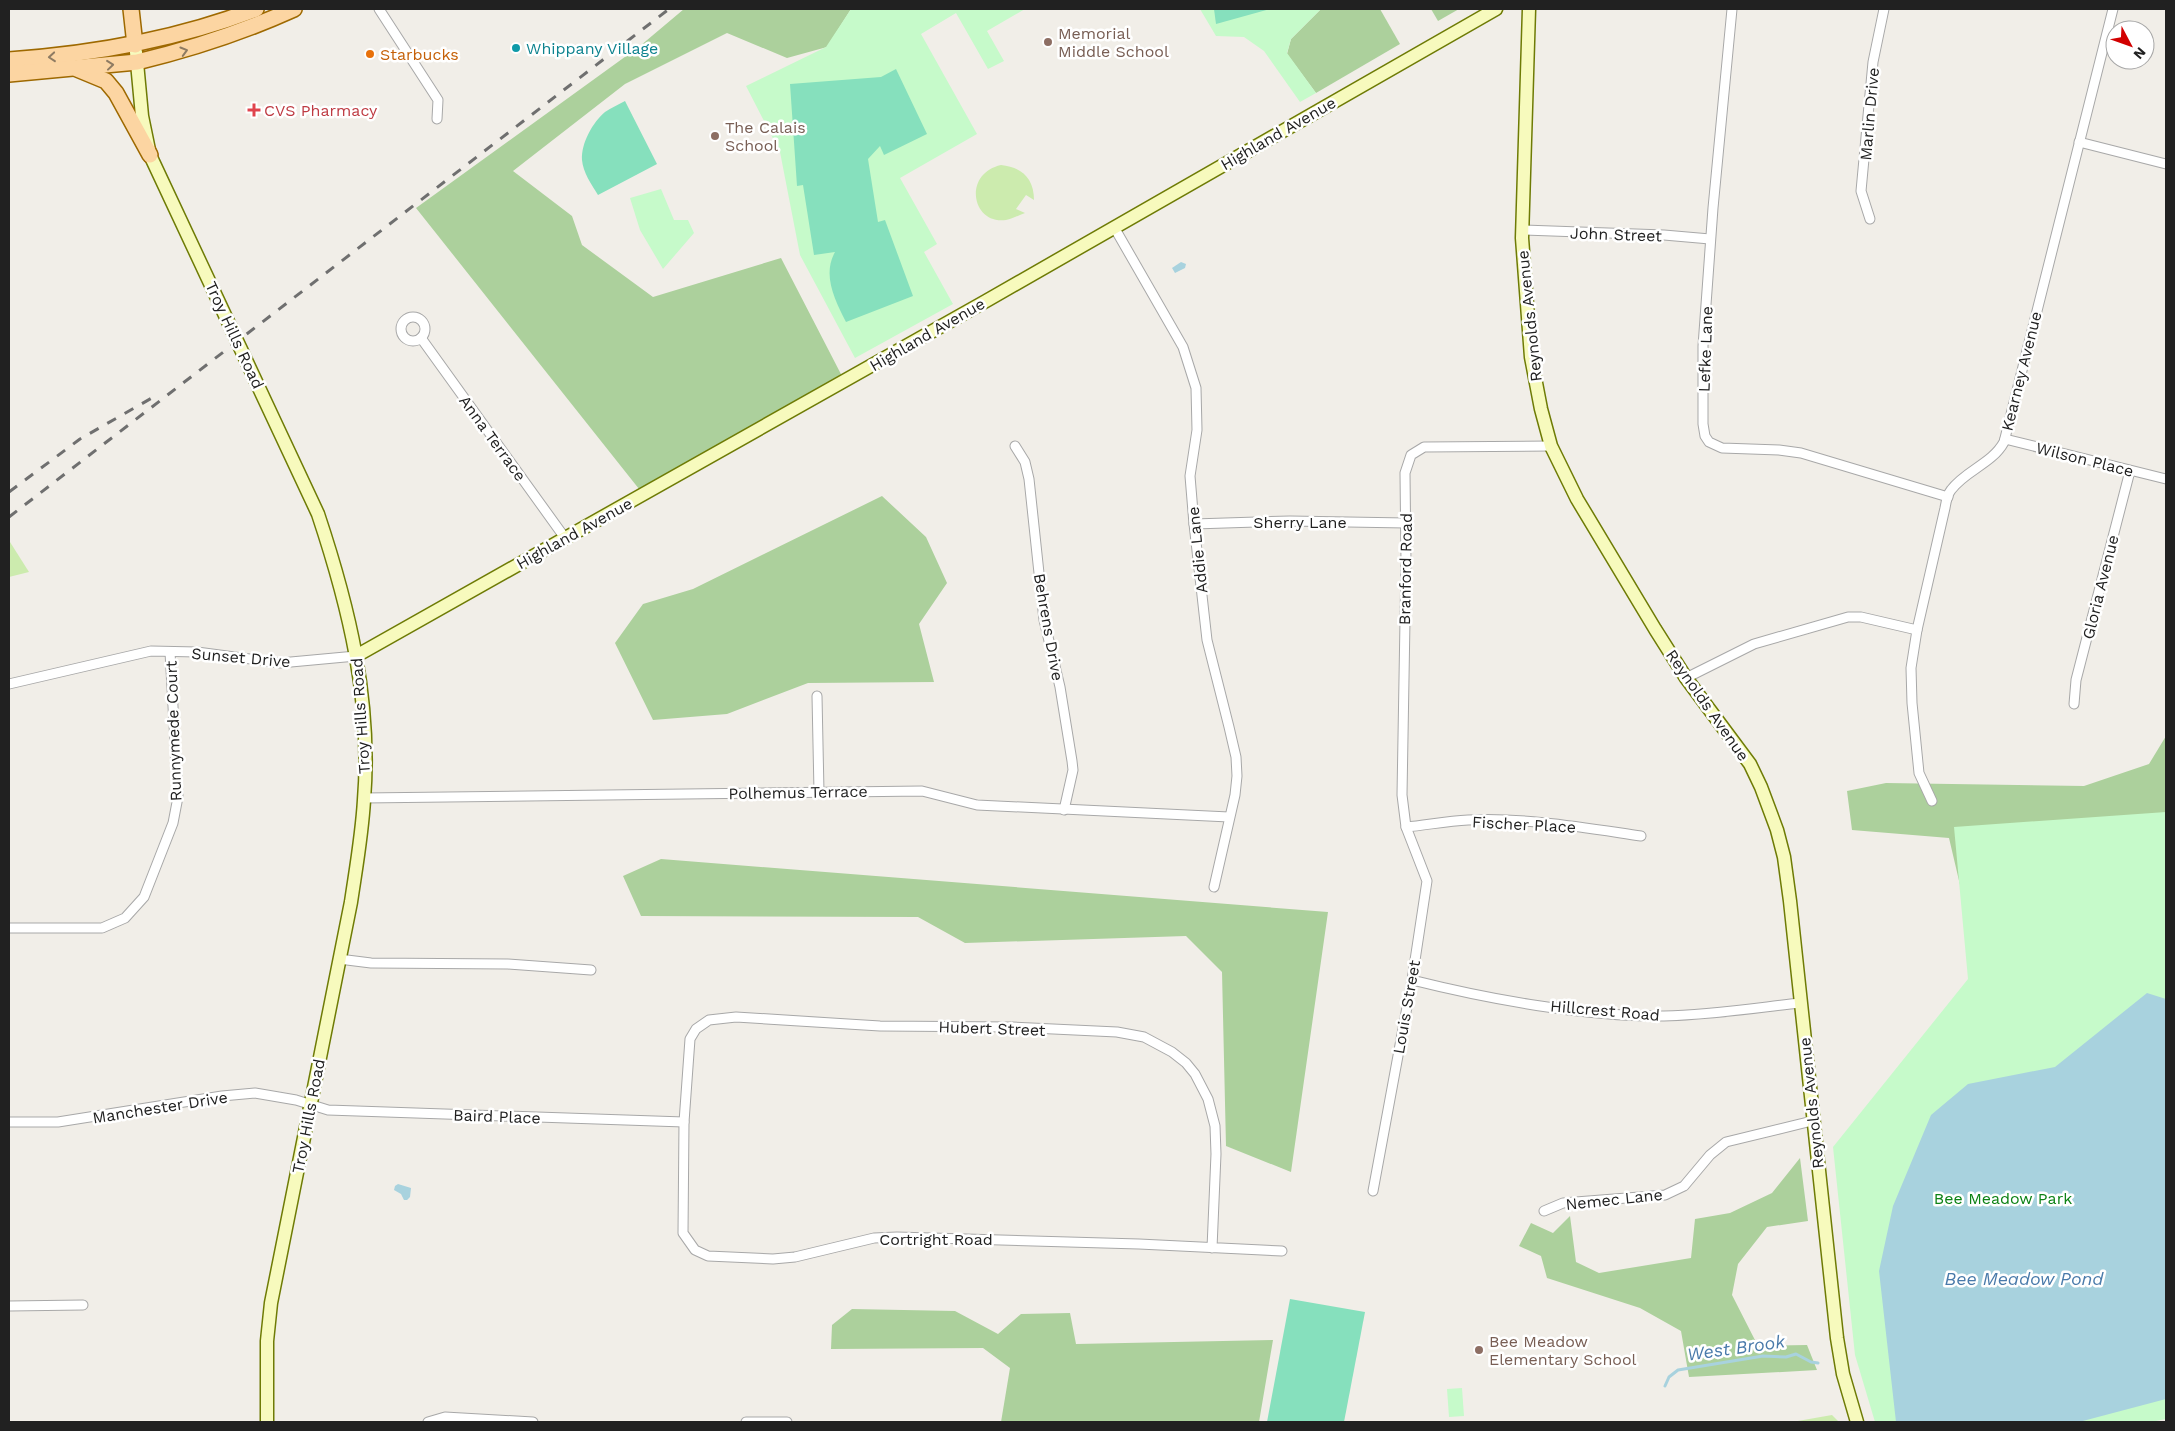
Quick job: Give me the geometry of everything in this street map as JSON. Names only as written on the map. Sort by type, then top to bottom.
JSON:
[{"type":"main road","points":[[131,9],[135,45]]},
{"type":"main road","points":[[9,60],[60,56],[135,45],[189,32],[256,9]]},
{"type":"main road","points":[[9,74],[137,62],[184,51],[221,39],[294,9]]},
{"type":"main road","points":[[73,68],[106,81],[150,155]]},
{"type":"street","points":[[379,9],[438,100],[437,119]]},
{"type":"street","name":"Highland Avenue","points":[[356,656],[1496,9]]},
{"type":"street","name":"Reynolds Avenue","points":[[1529,9],[1522,230],[1531,357],[1541,408],[1551,446],[1578,499],[1686,678],[1750,764],[1773,816],[1786,871],[1837,1338],[1843,1374],[1857,1422]]},
{"type":"street","name":"Lefke Lane","points":[[1732,9],[1710,239],[1703,346],[1703,424],[1705,436],[1709,442],[1722,448],[1779,450],[1801,453],[1948,497]]},
{"type":"street","name":"Marlin Drive","points":[[1870,219],[1861,191],[1873,62],[1884,9]]},
{"type":"street","name":"Kearney Avenue","points":[[1932,801],[1919,773],[1912,712],[1911,668],[1917,630],[1950,491],[1958,482],[1996,454],[2005,439],[2113,9]]},
{"type":"street","name":"Troy Hills Road","points":[[135,45],[142,116],[150,155],[318,514],[338,575],[360,679],[365,742],[364,798],[351,902],[271,1303],[267,1341],[267,1422]]},
{"type":"street","points":[[2079,142],[2166,164]]},
{"type":"street","name":"Addie Lane","points":[[1114,227],[1183,347],[1192,371],[1198,402],[1197,430],[1190,476],[1194,524],[1207,640],[1236,758],[1235,795],[1214,887]]},
{"type":"street","name":"John Street","points":[[1522,230],[1664,235],[1710,239]]},
{"type":"street","name":"Anna Terrace","points":[[421,338],[565,538]]},
{"type":"street","name":"Wilson Place","points":[[2005,439],[2166,479]]},
{"type":"street","name":"Behrens Drive","points":[[1015,446],[1025,462],[1029,479],[1044,620],[1060,686],[1072,761],[1073,770],[1064,810]]},
{"type":"street","name":"Branford Road","points":[[1406,827],[1402,795],[1405,473],[1408,459],[1418,449],[1424,447],[1551,446]]},
{"type":"street","name":"Gloria Avenue","points":[[2074,704],[2076,680],[2130,471]]},
{"type":"street","name":"Sherry Lane","points":[[1194,524],[1290,521],[1406,523]]},
{"type":"street","points":[[1686,678],[1754,644],[1848,617],[1861,617],[1917,630]]},
{"type":"street","name":"Sunset Drive","points":[[9,684],[151,651],[197,652],[280,664],[356,656]]},
{"type":"street","name":"Runnymede Court","points":[[9,928],[102,928],[125,918],[144,897],[173,823],[178,797],[170,652]]},
{"type":"street","points":[[817,696],[819,792]]},
{"type":"street","name":"Polhemus Terrace","points":[[364,798],[922,791],[977,805],[1229,817]]},
{"type":"street","name":"Fischer Place","points":[[1406,827],[1469,820],[1535,822],[1641,836]]},
{"type":"street","name":"Louis Street","points":[[1373,1191],[1412,980],[1427,881],[1406,827]]},
{"type":"street","points":[[339,959],[371,963],[508,964],[591,970]]},
{"type":"street","name":"Hillcrest Road","points":[[1412,980],[1444,988],[1556,1008],[1618,1014],[1663,1016],[1800,1003]]},
{"type":"street","name":"Hubert Street","points":[[684,1122],[690,1039],[703,1023],[723,1017],[880,1026],[1013,1027],[1117,1032],[1144,1037],[1172,1052],[1186,1063],[1195,1074],[1208,1099],[1215,1126],[1216,1154],[1212,1248]]},
{"type":"street","name":"Manchester Drive","points":[[9,1122],[58,1122],[222,1096],[255,1093],[310,1104]]},
{"type":"street","name":"Baird Place","points":[[310,1104],[328,1110],[684,1122]]},
{"type":"street","name":"Nemec Lane","points":[[1544,1210],[1563,1204],[1665,1195],[1684,1186],[1710,1155],[1726,1142],[1812,1121]]},
{"type":"street","name":"Cortright Road","points":[[684,1122],[683,1233],[695,1250],[708,1256],[773,1259],[795,1257],[874,1238],[897,1237],[1282,1251]]},
{"type":"street","points":[[9,1306],[83,1305]]},
{"type":"street","points":[[428,1422],[445,1416],[533,1422]]},
{"type":"street","points":[[746,1422],[782,1422]]},
{"type":"green space","points":[[684,9],[851,9],[827,47],[787,58],[727,33],[625,84],[513,171],[572,216],[582,245],[653,297],[781,258],[844,380],[643,494],[416,208],[640,46]]},
{"type":"green space","points":[[851,9],[1025,9],[987,31],[1004,61],[988,69],[956,13],[921,34],[977,134],[900,178],[937,244],[924,252],[953,304],[855,358],[800,255],[780,152],[746,86],[826,47]]},
{"type":"green space","points":[[1200,9],[1321,9],[1291,39],[1287,53],[1316,93],[1300,102],[1264,51],[1244,37],[1216,36]]},
{"type":"green space","points":[[1214,9],[1270,9],[1216,24]]},
{"type":"green space","points":[[1321,9],[1380,9],[1400,44],[1316,93],[1287,54],[1291,39]]},
{"type":"green space","points":[[1431,9],[1459,9],[1438,21]]},
{"type":"green space","points":[[896,69],[927,134],[884,155],[880,146],[868,159],[878,222],[885,220],[913,296],[846,322],[834,296],[830,278],[831,261],[835,252],[814,255],[803,185],[797,186],[790,84],[881,77]]},
{"type":"green space","points":[[625,101],[657,164],[598,195],[584,169],[582,160],[583,147],[592,127],[601,116]]},
{"type":"green space","points":[[1001,165],[1015,168],[1025,175],[1032,186],[1034,200],[1026,195],[1016,209],[1025,213],[1006,220],[994,219],[985,215],[979,207],[976,198],[976,188],[981,178],[989,170]]},
{"type":"green space","points":[[661,189],[674,220],[688,220],[694,233],[663,269],[640,230],[630,198]]},
{"type":"green space","points":[[882,496],[926,537],[947,583],[919,624],[934,682],[808,683],[727,714],[653,720],[615,643],[643,604],[693,589]]},
{"type":"green space","points":[[10,542],[29,572],[9,577]]},
{"type":"green space","points":[[2166,736],[2166,944],[1985,972],[1972,936],[1949,838],[1852,830],[1847,791],[1886,783],[2084,786],[2149,764]]},
{"type":"green space","name":"Bee Meadow Park","points":[[2166,812],[2166,1419],[2151,1422],[1875,1422],[1855,1355],[1833,1147],[1968,979],[1954,827]]},
{"type":"green space","points":[[661,859],[1328,912],[1291,1172],[1226,1146],[1222,972],[1186,936],[965,943],[918,917],[641,916],[623,876]]},
{"type":"green space","points":[[1800,1158],[1808,1221],[1767,1227],[1738,1264],[1732,1295],[1758,1346],[1807,1345],[1817,1370],[1689,1377],[1681,1331],[1640,1308],[1547,1278],[1541,1256],[1519,1246],[1531,1223],[1553,1233],[1570,1216],[1576,1262],[1599,1273],[1691,1258],[1695,1219],[1730,1213],[1772,1193]]},
{"type":"green space","points":[[1290,1299],[1365,1312],[1344,1422],[1267,1422]]},
{"type":"green space","points":[[852,1309],[955,1311],[998,1334],[1021,1314],[1070,1313],[1076,1344],[1273,1340],[1259,1422],[1001,1422],[1010,1368],[983,1348],[831,1349],[832,1325]]},
{"type":"green space","points":[[1462,1388],[1464,1416],[1449,1417],[1447,1389]]},
{"type":"green space","points":[[1832,1415],[1839,1422],[1792,1422]]},
{"type":"water","points":[[1181,262],[1186,264],[1185,268],[1175,273],[1172,268]]},
{"type":"water","name":"Bee Meadow Pond","points":[[2147,993],[2166,999],[2166,1399],[2079,1422],[1896,1422],[1879,1271],[1893,1206],[1931,1115],[1968,1084],[2055,1067]]},
{"type":"water","points":[[398,1184],[411,1188],[410,1197],[407,1200],[404,1200],[401,1194],[394,1190]]},
{"type":"waterway","name":"West Brook","points":[[1665,1386],[1669,1377],[1678,1370],[1763,1356],[1786,1357],[1796,1354],[1811,1362],[1818,1363]]},
{"type":"railway","points":[[9,517],[669,9]]},
{"type":"railway","points":[[9,492],[80,439],[157,395]]},
{"type":"place","name":"Memorial Middle School","points":[[1048,42]]},
{"type":"place","name":"Whippany Village","points":[[516,48]]},
{"type":"place","name":"Starbucks","points":[[370,54]]},
{"type":"place","name":"CVS Pharmacy","points":[[254,110]]},
{"type":"place","name":"The Calais School","points":[[715,136]]},
{"type":"place","name":"Bee Meadow Elementary School","points":[[1479,1350]]}]
